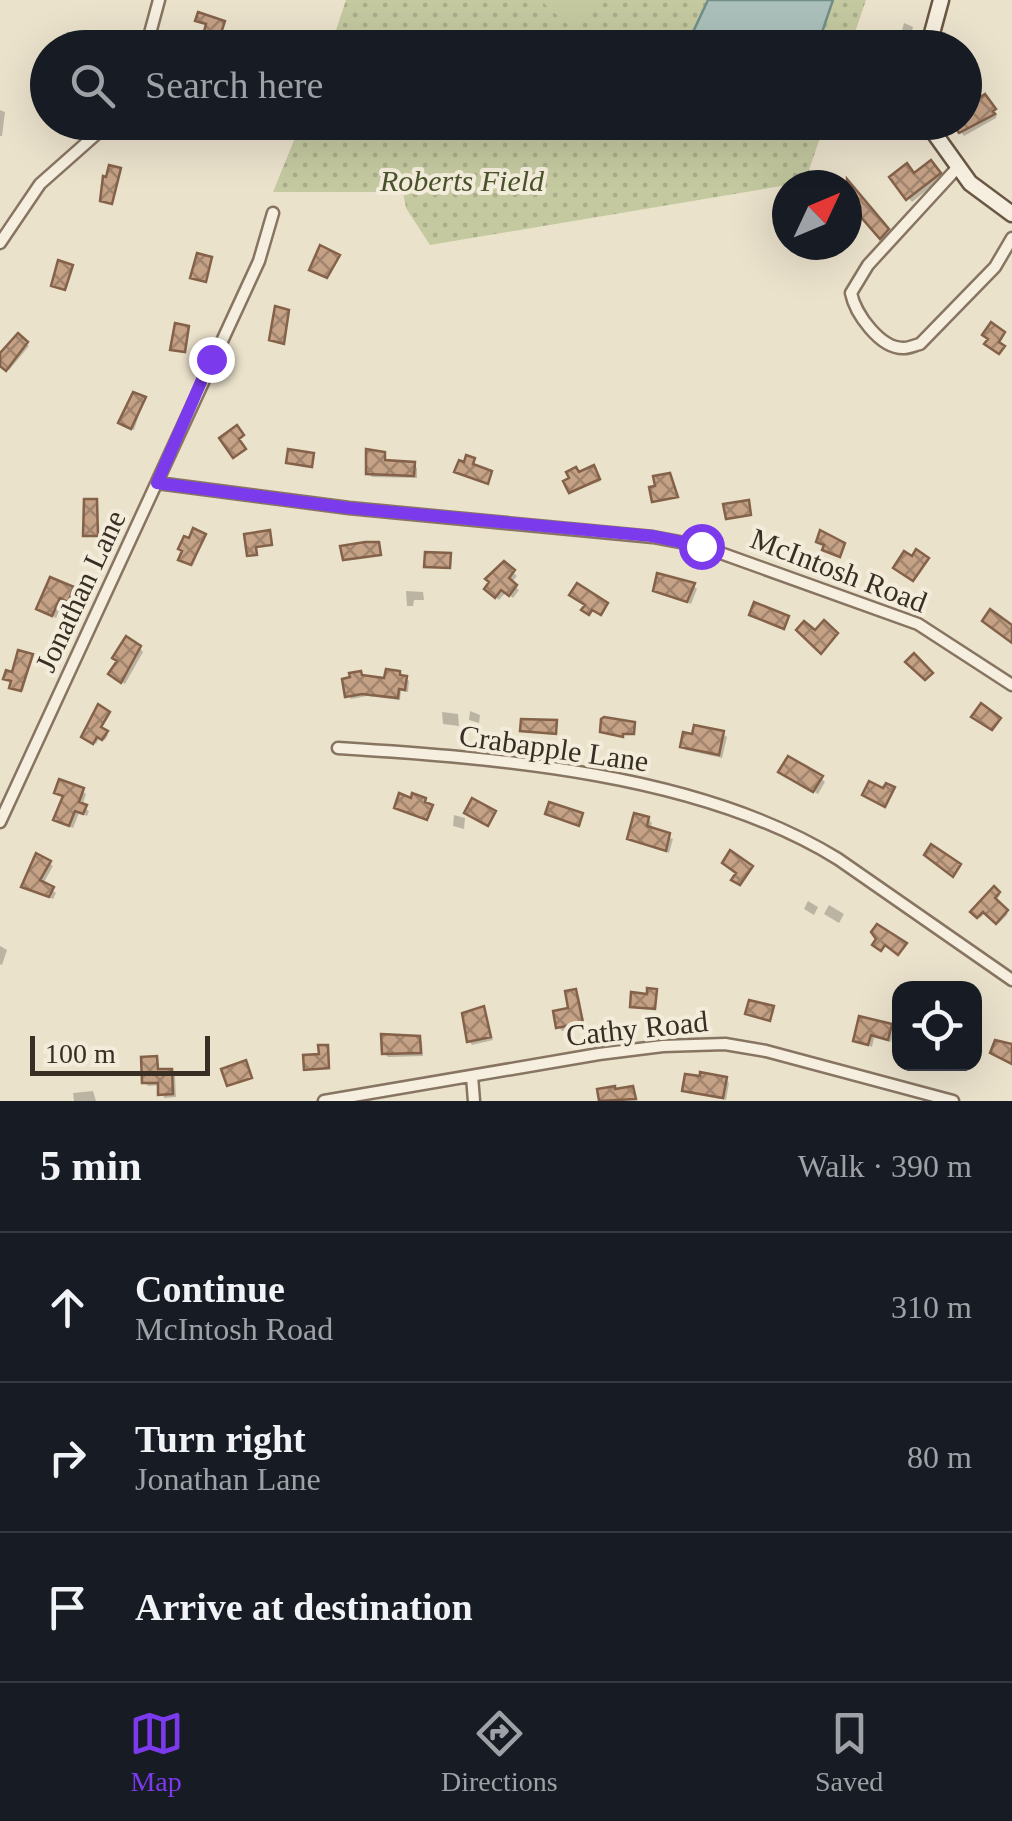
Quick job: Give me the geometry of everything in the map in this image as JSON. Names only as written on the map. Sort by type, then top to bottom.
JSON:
[{"type":"main road","points":[[932,30],[940,0]]},
{"type":"main road","points":[[939,140],[970,183],[1012,214]]},
{"type":"street","points":[[150,30],[158,0]]},
{"type":"street","points":[[0,243],[40,184],[90,140]]},
{"type":"street","points":[[958,167],[868,264],[851,293],[854,307],[888,344],[903,348],[920,344],[995,267],[1012,238]]},
{"type":"street","name":"Jonathan Lane","points":[[0,822],[259,261],[274,213]]},
{"type":"street","name":"McIntosh Road","points":[[157,483],[349,508],[652,536],[701,546],[918,624],[1012,686]]},
{"type":"street","name":"Crabapple Lane","points":[[338,748],[630,779],[764,822],[811,842],[838,859],[1012,980]]},
{"type":"street","name":"Cathy Road","points":[[324,1101],[600,1054],[662,1046],[726,1044],[766,1050],[952,1101]]},
{"type":"street","points":[[472,1076],[474,1101]]},
{"type":"green space","points":[[346,0],[866,0],[856,30],[336,30]]},
{"type":"green space","points":[[540,0],[595,0],[587,18],[574,30]]},
{"type":"green space","name":"Roberts Field","points":[[294,140],[819,140],[809,170],[772,170],[772,188],[430,245],[406,208],[403,192],[273,192]]},
{"type":"water","points":[[708,0],[833,0],[823,30],[694,30]]},
{"type":"building","points":[[198,12],[225,21],[222,30],[204,30],[206,24],[195,21]]},
{"type":"building","points":[[985,94],[996,109],[995,114],[982,121]]},
{"type":"building","points":[[931,160],[941,173],[906,200],[889,177],[907,163],[914,173]]},
{"type":"building","points":[[109,165],[121,168],[112,204],[100,201],[103,176],[106,177]]},
{"type":"building","points":[[862,197],[889,229],[880,239],[862,218]]},
{"type":"building","points":[[320,245],[340,255],[327,278],[309,270]]},
{"type":"building","points":[[197,253],[212,257],[206,282],[190,278]]},
{"type":"building","points":[[58,260],[73,265],[65,290],[51,286]]},
{"type":"building","points":[[275,306],[289,310],[284,344],[269,340]]},
{"type":"building","points":[[991,322],[1005,332],[999,342],[1005,346],[999,354],[984,344],[988,339],[982,335]]},
{"type":"building","points":[[175,323],[189,326],[185,352],[170,350]]},
{"type":"building","points":[[18,333],[28,342],[6,371],[0,366],[0,353]]},
{"type":"building","points":[[133,392],[146,397],[131,429],[118,423]]},
{"type":"building","points":[[237,425],[244,435],[239,439],[246,449],[233,458],[219,438]]},
{"type":"building","points":[[288,449],[314,453],[312,467],[286,463]]},
{"type":"building","points":[[366,449],[385,452],[385,460],[415,462],[414,476],[366,474]]},
{"type":"building","points":[[466,455],[475,458],[473,464],[492,471],[488,484],[454,472]]},
{"type":"building","points":[[594,465],[600,479],[569,493],[563,481],[569,478],[566,472],[576,467],[579,472]]},
{"type":"building","points":[[670,473],[678,497],[652,502],[649,487],[655,486],[653,476]]},
{"type":"building","points":[[84,499],[97,499],[98,536],[83,536]]},
{"type":"building","points":[[749,500],[751,515],[726,519],[723,504]]},
{"type":"building","points":[[193,528],[206,534],[191,565],[178,560],[182,551],[178,549]]},
{"type":"building","points":[[270,530],[272,545],[256,547],[257,555],[247,556],[244,534]]},
{"type":"building","points":[[820,530],[845,543],[840,557],[822,550],[824,545],[816,542]]},
{"type":"building","points":[[379,542],[381,555],[343,560],[340,546]]},
{"type":"building","points":[[916,549],[929,558],[913,581],[893,568],[904,551],[912,556]]},
{"type":"building","points":[[425,552],[451,553],[450,568],[424,567]]},
{"type":"building","points":[[504,561],[515,570],[509,578],[517,585],[509,596],[501,590],[495,598],[484,589],[489,582],[485,579]]},
{"type":"building","points":[[657,573],[695,583],[687,602],[653,591]]},
{"type":"building","points":[[50,577],[74,587],[68,602],[60,598],[52,616],[36,609]]},
{"type":"building","points":[[577,583],[608,603],[601,615],[581,610],[585,605],[569,595]]},
{"type":"building","points":[[754,602],[789,616],[784,629],[749,615]]},
{"type":"building","points":[[990,609],[1012,625],[1012,643],[982,621]]},
{"type":"building","points":[[824,620],[838,633],[821,654],[796,630],[804,621],[815,630]]},
{"type":"building","points":[[126,636],[141,646],[121,683],[108,674],[117,661],[112,658]]},
{"type":"building","points":[[18,650],[33,654],[21,691],[9,688],[11,681],[3,679],[6,670],[12,672]]},
{"type":"building","points":[[914,653],[933,673],[925,680],[905,662]]},
{"type":"building","points":[[386,669],[407,676],[405,690],[399,689],[398,698],[362,694],[345,697],[342,679],[350,677],[349,673],[361,671],[362,675],[384,678]]},
{"type":"building","points":[[981,703],[1001,718],[992,730],[971,717]]},
{"type":"building","points":[[98,704],[110,712],[101,727],[108,731],[93,744],[81,737]]},
{"type":"building","points":[[604,717],[635,722],[634,734],[623,737],[600,732]]},
{"type":"building","points":[[521,719],[557,720],[556,734],[520,731]]},
{"type":"building","points":[[694,725],[724,731],[719,755],[680,747],[683,732],[692,734]]},
{"type":"building","points":[[788,756],[823,776],[813,792],[778,772]]},
{"type":"building","points":[[59,779],[84,788],[79,802],[87,805],[83,814],[75,811],[69,826],[53,820],[63,796],[54,793]]},
{"type":"building","points":[[869,781],[883,788],[886,783],[895,787],[885,807],[862,795]]},
{"type":"building","points":[[399,793],[426,798],[425,802],[433,805],[427,820],[394,808]]},
{"type":"building","points":[[472,798],[496,811],[488,826],[464,813]]},
{"type":"building","points":[[549,802],[583,813],[579,826],[545,814]]},
{"type":"building","points":[[634,813],[649,817],[647,826],[670,833],[666,851],[627,839]]},
{"type":"building","points":[[931,844],[961,864],[953,877],[924,855]]},
{"type":"building","points":[[730,850],[753,866],[740,885],[731,880],[736,873],[722,863]]},
{"type":"building","points":[[36,853],[51,861],[40,880],[54,887],[49,897],[21,887]]},
{"type":"building","points":[[994,886],[1000,892],[995,898],[1008,910],[996,924],[983,912],[977,918],[970,912]]},
{"type":"building","points":[[877,924],[907,943],[898,955],[885,945],[881,951],[872,945],[876,939],[871,932]]},
{"type":"building","points":[[647,988],[657,989],[655,1009],[630,1007],[631,992],[647,994]]},
{"type":"building","points":[[576,989],[583,1023],[556,1028],[553,1011],[568,1008],[565,991]]},
{"type":"building","points":[[749,1000],[774,1006],[770,1021],[745,1014]]},
{"type":"building","points":[[484,1006],[491,1037],[467,1042],[462,1013]]},
{"type":"building","points":[[859,1016],[892,1024],[888,1040],[871,1035],[868,1045],[853,1041]]},
{"type":"building","points":[[381,1034],[420,1036],[421,1053],[382,1054]]},
{"type":"building","points":[[995,1040],[1012,1044],[1012,1064],[990,1053]]},
{"type":"building","points":[[318,1045],[328,1045],[329,1068],[304,1070],[303,1055],[319,1054]]},
{"type":"building","points":[[157,1056],[158,1069],[172,1069],[173,1094],[158,1095],[158,1083],[142,1083],[141,1057]]},
{"type":"building","points":[[246,1060],[252,1078],[227,1086],[221,1069]]},
{"type":"building","points":[[700,1072],[727,1077],[723,1098],[682,1091],[685,1074],[700,1076]]},
{"type":"building","points":[[633,1086],[636,1099],[599,1101],[597,1089]]},
{"type":"route","points":[[211,359],[157,483],[349,508],[652,536],[701,546]]}]
